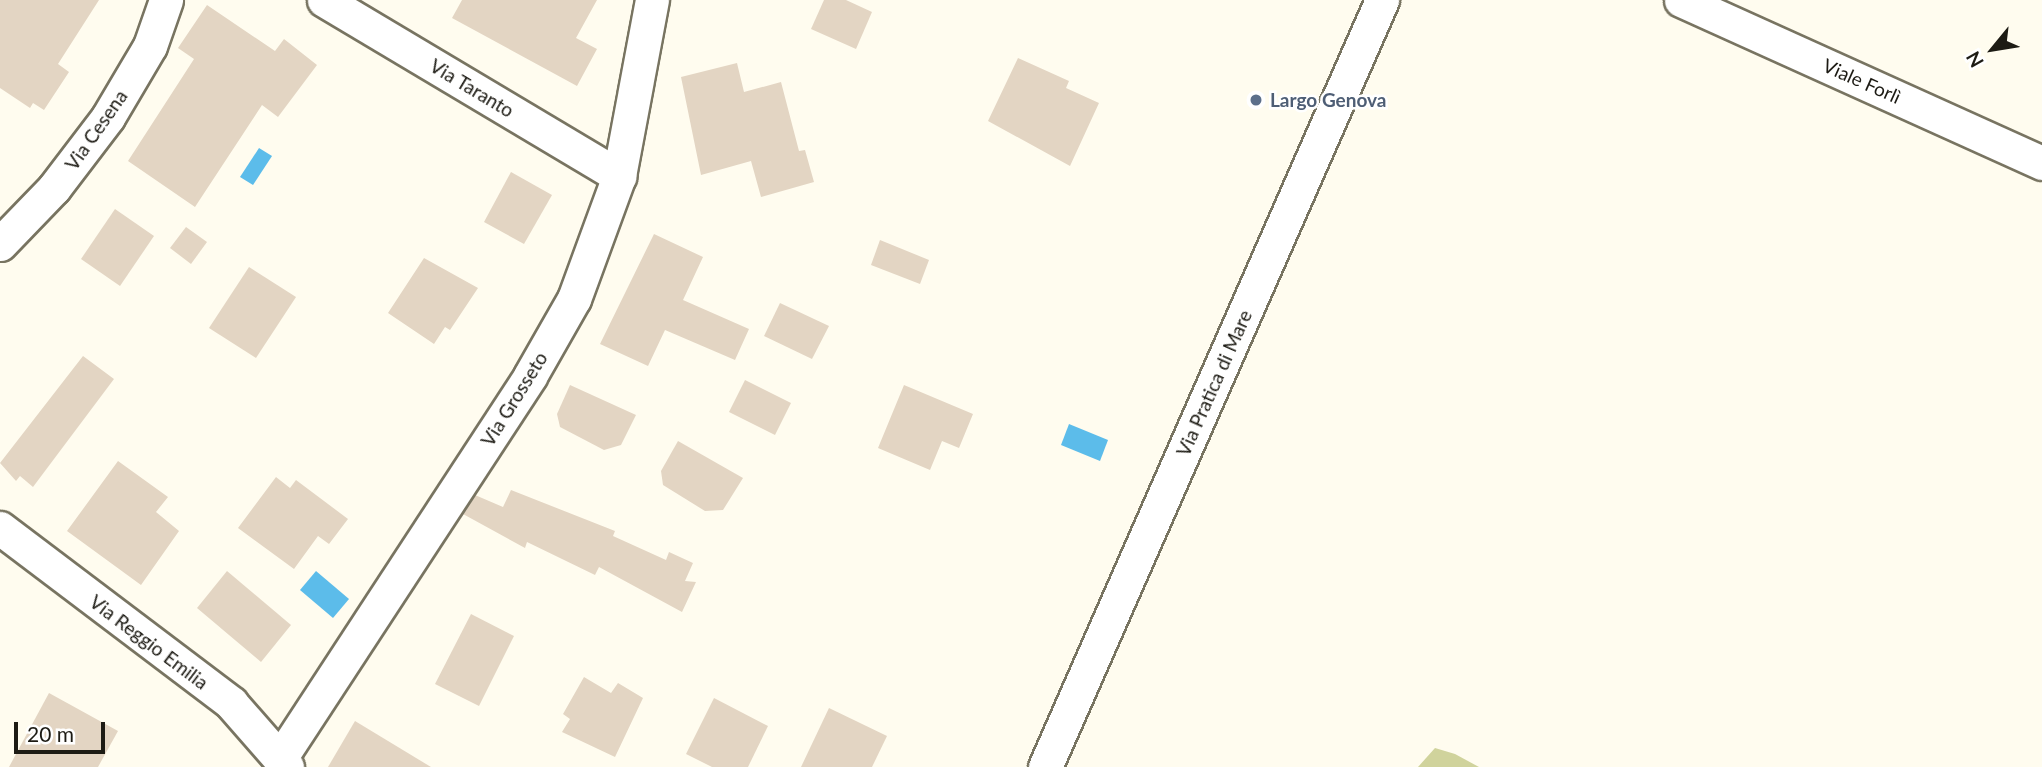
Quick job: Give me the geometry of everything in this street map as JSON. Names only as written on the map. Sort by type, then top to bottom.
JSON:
[{"type":"street","name":"Via Cesena","points":[[0,244],[54,188],[108,117],[150,46],[166,0]]},
{"type":"street","name":"Via Taranto","points":[[324,0],[619,176]]},
{"type":"street","name":"Via Grosseto","points":[[284,762],[561,324],[591,260],[619,176],[652,0]]},
{"type":"street","name":"Via Pratica di Mare","points":[[1045,767],[1382,0]]},
{"type":"street","name":"Viale Forlì","points":[[1681,0],[2042,163]]},
{"type":"street","name":"Via Reggio Emilia","points":[[0,528],[231,703],[284,762]]},
{"type":"green space","points":[[1435,748],[1455,754],[1479,767],[1418,767]]},
{"type":"water","points":[[259,148],[272,156],[253,185],[240,177]]},
{"type":"water","points":[[1069,424],[1108,440],[1100,461],[1061,445]]},
{"type":"water","points":[[316,571],[349,599],[333,618],[300,590]]},
{"type":"building","points":[[0,0],[99,0],[58,64],[69,72],[44,110],[33,103],[30,108],[0,88]]},
{"type":"building","points":[[462,0],[597,0],[576,38],[597,49],[577,86],[452,18]]},
{"type":"building","points":[[824,0],[846,0],[872,12],[856,49],[811,29]]},
{"type":"building","points":[[207,5],[275,51],[284,39],[317,65],[278,117],[262,105],[195,207],[128,161],[194,59],[178,48]]},
{"type":"building","points":[[1018,58],[1069,81],[1066,88],[1099,103],[1070,166],[988,121]]},
{"type":"building","points":[[737,63],[744,92],[781,82],[799,151],[805,150],[814,182],[761,197],[751,161],[701,175],[681,77]]},
{"type":"building","points":[[511,172],[552,195],[524,244],[484,222]]},
{"type":"building","points":[[115,209],[154,236],[120,286],[81,259]]},
{"type":"building","points":[[186,227],[207,242],[191,264],[170,248]]},
{"type":"building","points":[[654,234],[703,257],[683,300],[749,329],[735,360],[665,330],[648,366],[600,344]]},
{"type":"building","points":[[880,240],[929,260],[920,284],[871,265]]},
{"type":"building","points":[[424,258],[478,288],[450,330],[445,327],[434,344],[388,313]]},
{"type":"building","points":[[249,267],[296,297],[256,358],[209,328]]},
{"type":"building","points":[[780,303],[829,326],[812,359],[764,336]]},
{"type":"building","points":[[83,356],[114,379],[33,487],[20,476],[16,481],[0,463]]},
{"type":"building","points":[[745,380],[791,403],[775,435],[729,412]]},
{"type":"building","points":[[570,385],[636,415],[621,445],[604,450],[560,427],[557,414]]},
{"type":"building","points":[[904,385],[973,414],[959,448],[942,441],[930,470],[878,448]]},
{"type":"building","points":[[678,441],[743,478],[723,510],[705,511],[663,485],[661,471]]},
{"type":"building","points":[[118,461],[168,497],[156,512],[179,531],[141,585],[67,531]]},
{"type":"building","points":[[276,477],[290,488],[296,480],[348,519],[329,544],[318,536],[294,569],[238,528]]},
{"type":"building","points":[[511,490],[615,531],[613,536],[666,560],[669,552],[693,563],[685,581],[696,582],[682,612],[599,567],[595,575],[527,542],[525,548],[463,514],[475,495],[503,507]]},
{"type":"building","points":[[227,571],[291,625],[261,662],[197,608]]},
{"type":"building","points":[[471,614],[514,636],[479,706],[435,684]]},
{"type":"building","points":[[584,677],[611,693],[618,683],[643,698],[615,757],[562,732],[570,719],[563,714]]},
{"type":"building","points":[[49,693],[118,731],[98,767],[9,767]]},
{"type":"building","points":[[714,698],[768,726],[748,767],[712,767],[686,754]]},
{"type":"building","points":[[829,708],[887,736],[872,767],[801,767]]},
{"type":"building","points":[[355,721],[431,767],[328,767]]},
{"type":"place","name":"Largo Genova","points":[[1256,100]]}]
